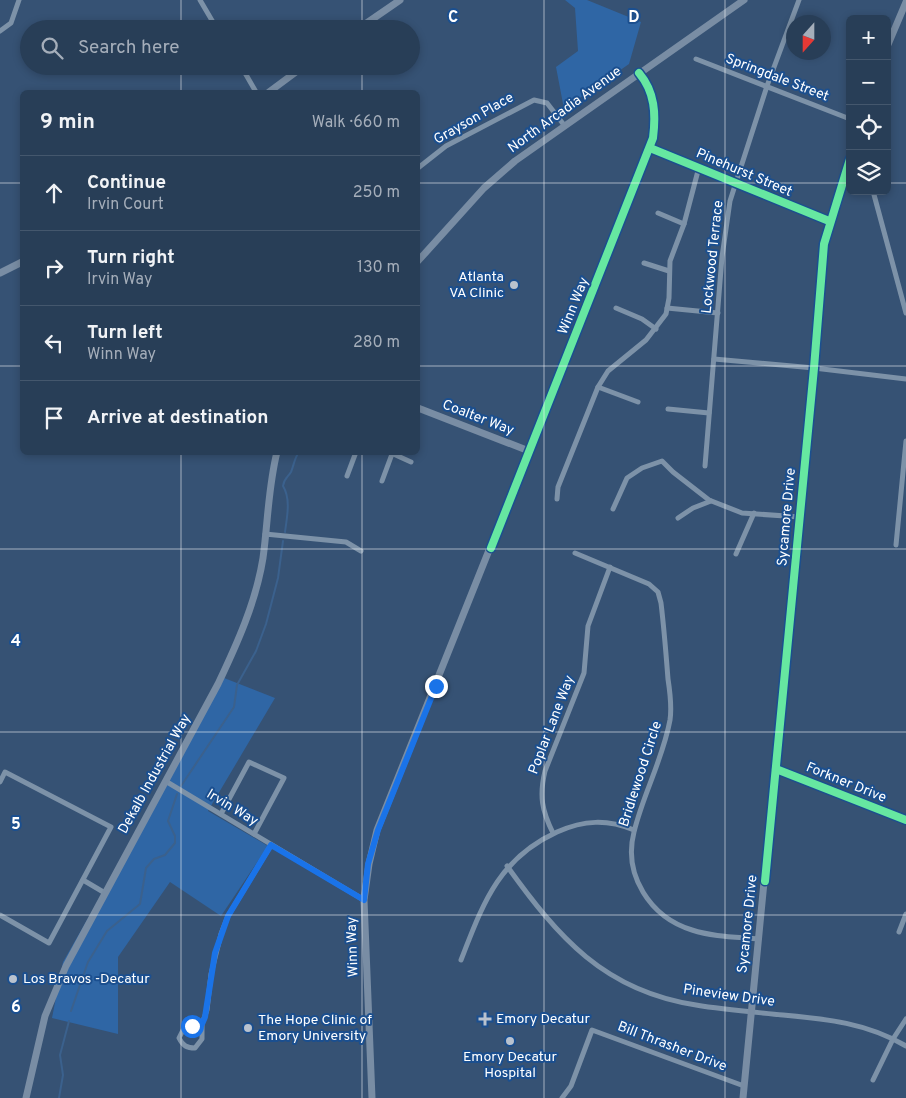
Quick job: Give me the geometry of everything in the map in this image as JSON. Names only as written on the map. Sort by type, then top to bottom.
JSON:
[{"type":"street","points":[[0,31],[11,23],[19,0]]},
{"type":"street","points":[[200,0],[212,20]]},
{"type":"street","points":[[371,20],[400,0]]},
{"type":"street","name":"North Arcadia Avenue","points":[[420,258],[484,188],[515,161],[564,124],[744,0]]},
{"type":"street","name":"Lockwood Terrace","points":[[705,466],[722,257],[730,201],[767,86],[799,0]]},
{"type":"street","points":[[891,38],[906,2]]},
{"type":"street","name":"Springdale Street","points":[[696,59],[846,117]]},
{"type":"street","name":"Winn Way","points":[[372,1098],[364,900],[368,864],[378,830],[650,148],[656,120],[655,111],[651,95],[639,73]]},
{"type":"street","points":[[246,75],[255,90]]},
{"type":"street","points":[[272,90],[292,75]]},
{"type":"street","name":"Grayson Place","points":[[420,166],[446,146],[534,100],[547,103],[564,124]]},
{"type":"street","name":"Pinehurst Street","points":[[650,148],[829,221]]},
{"type":"street","points":[[557,499],[558,487],[598,387],[608,371],[656,329],[667,308],[670,261],[684,224],[699,167]]},
{"type":"street","name":"Sycamore Drive","points":[[743,1098],[800,517],[824,244],[829,221],[846,171]]},
{"type":"street","points":[[874,195],[906,313]]},
{"type":"street","points":[[658,213],[684,224]]},
{"type":"street","points":[[0,273],[20,263]]},
{"type":"street","points":[[644,264],[669,271]]},
{"type":"street","points":[[616,308],[642,319],[656,329]]},
{"type":"street","points":[[667,308],[718,313]]},
{"type":"street","points":[[714,359],[906,379]]},
{"type":"street","points":[[598,387],[638,402]]},
{"type":"street","name":"Coalter Way","points":[[420,409],[529,452]]},
{"type":"street","points":[[668,409],[709,413]]},
{"type":"street","points":[[896,545],[904,485],[906,441]]},
{"type":"street","name":"Dekalb Industrial Way","points":[[26,1098],[45,1016],[66,966],[167,782],[218,684],[240,636],[256,585],[265,534],[269,485],[276,455]]},
{"type":"street","points":[[347,476],[355,455]]},
{"type":"street","points":[[382,481],[389,455]]},
{"type":"street","points":[[395,455],[411,462]]},
{"type":"street","points":[[613,509],[627,478],[642,468],[662,461],[673,472],[712,501],[742,513],[800,517]]},
{"type":"street","points":[[678,518],[693,508],[712,501]]},
{"type":"street","points":[[736,554],[754,513]]},
{"type":"street","points":[[265,534],[346,542],[361,551]]},
{"type":"street","name":"Bridlewood Circle","points":[[575,553],[649,584],[658,592],[661,603],[671,712],[660,756],[634,830],[631,856],[636,879],[646,898],[662,914],[691,930],[759,939]]},
{"type":"street","name":"Poplar Lane Way","points":[[553,833],[544,813],[542,786],[545,771],[584,673],[588,626],[610,567]]},
{"type":"street","points":[[221,814],[249,762],[284,778],[254,834]]},
{"type":"street","name":"Forkner Drive","points":[[776,769],[906,820]]},
{"type":"street","points":[[0,782],[5,772],[111,827],[49,943],[0,915]]},
{"type":"street","name":"Irvin Way","points":[[167,782],[364,900]]},
{"type":"street","points":[[461,960],[485,900],[508,866],[535,842],[553,833],[590,821],[610,822],[634,830]]},
{"type":"street","points":[[202,1024],[183,1030],[179,1038],[182,1044],[188,1048],[195,1048],[200,1044],[204,1032],[202,1024],[215,953],[228,916],[271,845]]},
{"type":"street","name":"Pineview Drive","points":[[508,866],[547,919],[563,937],[608,972],[641,989],[677,1001],[752,1012],[852,1023],[906,1046]]},
{"type":"street","points":[[83,880],[105,893]]},
{"type":"street","points":[[899,932],[906,914]]},
{"type":"street","points":[[873,1080],[893,1039],[906,1019]]},
{"type":"street","name":"Bill Thrasher Drive","points":[[562,1098],[571,1086],[592,1030],[744,1086]]},
{"type":"shaded area","points":[[565,0],[587,0],[641,22],[629,64],[564,109],[556,67],[578,51],[575,8]]},
{"type":"shaded area","points":[[219,676],[275,698],[208,811],[268,846],[221,916],[170,882],[118,957],[118,1034],[52,1018],[63,962],[151,808]]},
{"type":"waterway","points":[[285,532],[288,502],[283,486],[298,455]]},
{"type":"waterway","points":[[181,786],[234,707],[237,685],[256,651],[266,624],[278,578],[283,541]]},
{"type":"waterway","points":[[71,1011],[88,962],[107,931],[140,904],[146,868],[154,859],[165,855],[175,843],[175,836],[168,821],[177,794]]},
{"type":"waterway","points":[[59,1098],[63,1075],[60,1055],[69,1021]]},
{"type":"cycle path","points":[[491,548],[653,138],[653,104],[648,88],[639,73]]},
{"type":"cycle path","points":[[650,148],[829,221]]},
{"type":"cycle path","points":[[765,881],[824,244],[846,172]]},
{"type":"cycle path","points":[[776,769],[906,820]]},
{"type":"place","name":"Atlanta VA Clinic","points":[[514,285]]},
{"type":"place","name":"Los Bravos -Decatur","points":[[13,979]]},
{"type":"place","name":"Emory Decatur","points":[[485,1019]]},
{"type":"place","name":"The Hope Clinic of Emory University","points":[[248,1028]]},
{"type":"place","name":"Emory Decatur Hospital","points":[[510,1041]]},
{"type":"route","points":[[192,1026],[202,1024],[205,1017],[215,953],[228,916],[271,845],[364,900],[368,864],[378,830],[436,686]]}]
